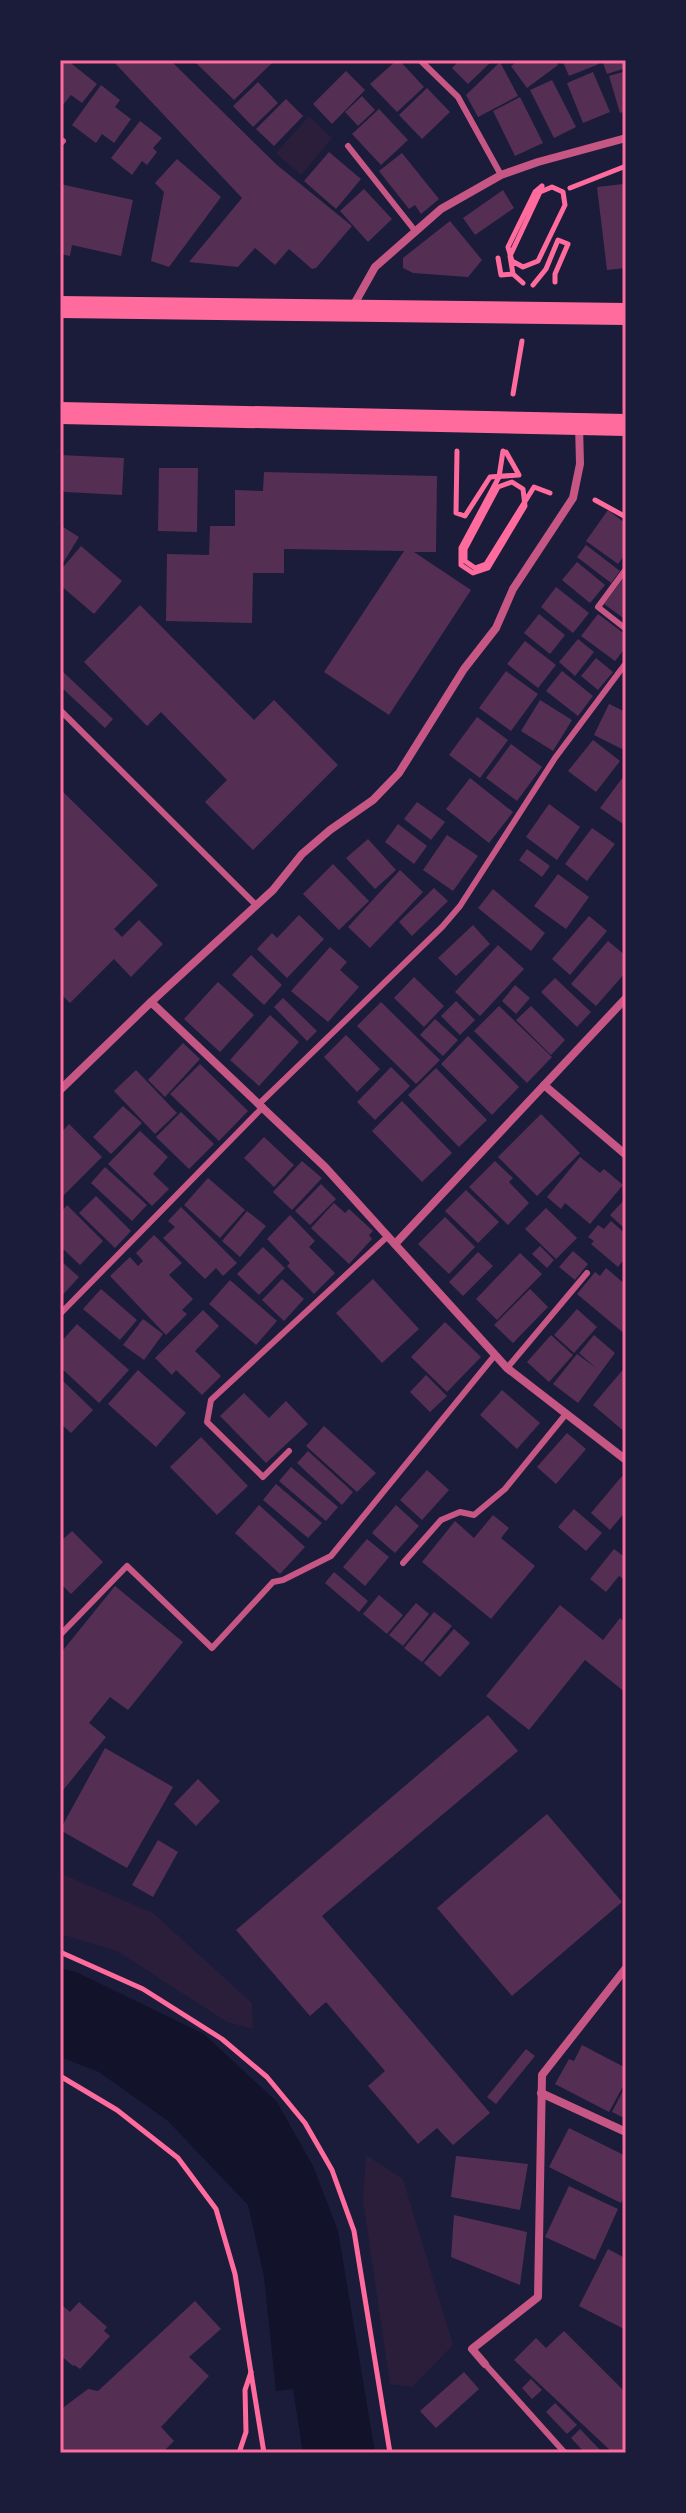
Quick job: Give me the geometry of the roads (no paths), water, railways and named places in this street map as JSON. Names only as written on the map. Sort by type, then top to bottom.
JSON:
[{"type":"highway","points":[[60,307],[626,314]]},
{"type":"highway","points":[[60,413],[626,425]]},
{"type":"street","points":[[350,312],[375,267],[441,209],[501,175],[626,138]]},
{"type":"street","points":[[60,1090],[273,890],[302,854],[373,800],[399,773],[464,669],[496,628],[513,589],[573,498],[580,464],[579,424]]},
{"type":"street","points":[[395,1244],[626,998]]},
{"type":"street","points":[[151,1002],[325,1167],[507,1368],[626,1460]]},
{"type":"street","points":[[544,1085],[626,1155]]},
{"type":"street","points":[[485,2364],[472,2349],[538,2297],[542,2075],[626,1968]]},
{"type":"street","points":[[541,2093],[626,2132]]},
{"type":"lane","points":[[420,60],[458,97],[501,175]]},
{"type":"lane","points":[[348,146],[416,232]]},
{"type":"lane","points":[[626,569],[598,607],[626,629]]},
{"type":"lane","points":[[60,1314],[262,1105],[442,927],[460,906],[555,758],[626,663]]},
{"type":"lane","points":[[60,710],[256,905]]},
{"type":"lane","points":[[60,1076],[67,1083]]},
{"type":"lane","points":[[289,1451],[263,1477],[207,1422],[211,1400],[388,1236]]},
{"type":"lane","points":[[507,1368],[587,1273]]},
{"type":"lane","points":[[60,1635],[127,1566],[212,1648],[273,1582],[331,1556],[495,1355]]},
{"type":"lane","points":[[403,1563],[441,1520],[460,1512],[474,1515],[505,1489],[566,1414]]},
{"type":"lane","points":[[485,2364],[565,2453]]}]
